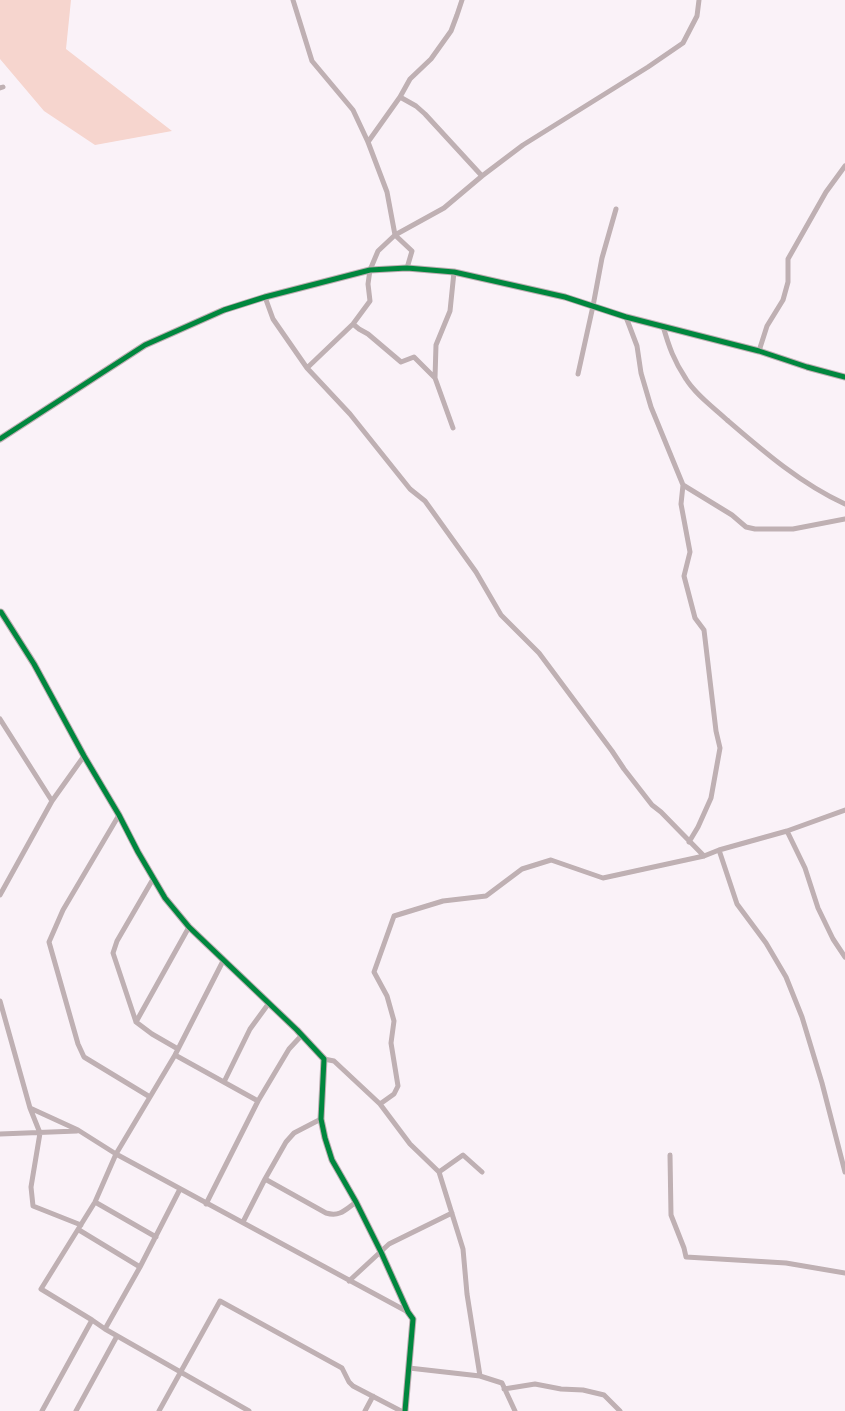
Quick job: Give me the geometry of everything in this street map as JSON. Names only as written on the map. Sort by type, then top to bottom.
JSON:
[{"type":"street","points":[[293,0],[312,61],[353,110],[368,142],[387,192],[395,234],[412,251],[407,268]]},
{"type":"street","points":[[368,142],[400,97],[410,79],[431,59],[451,31],[462,0]]},
{"type":"street","points":[[307,368],[354,324],[370,300],[368,284],[370,270],[378,251],[395,234],[444,208],[482,176],[523,145],[648,67],[683,42],[696,16],[699,0]]},
{"type":"street","points":[[400,97],[416,106],[425,114],[482,176]]},
{"type":"street","points":[[759,351],[767,326],[783,300],[788,282],[788,259],[826,192],[845,166]]},
{"type":"street","points":[[578,374],[594,306],[602,258],[616,209]]},
{"type":"street","points":[[0,439],[145,345],[224,310],[265,297],[370,270],[407,268],[454,272],[565,297],[626,317],[759,351],[845,377]]},
{"type":"street","points":[[453,428],[435,378],[436,345],[450,311],[454,272]]},
{"type":"street","points":[[265,297],[273,319],[307,368],[350,414],[410,489],[425,501],[476,572],[501,615],[539,653],[647,799],[704,856]]},
{"type":"street","points":[[626,317],[637,346],[641,373],[651,407],[683,485],[681,504],[690,552],[684,576],[695,618],[704,630],[716,731],[720,748],[711,798],[698,827],[689,842]]},
{"type":"street","points":[[354,324],[358,329],[368,334],[401,362],[414,357],[435,378]]},
{"type":"street","points":[[663,326],[671,353],[686,380],[706,402],[785,467],[827,496],[845,504]]},
{"type":"street","points":[[683,485],[732,515],[746,526],[755,529],[793,529],[845,519]]},
{"type":"street","points":[[0,612],[2,612],[34,664],[84,756],[119,814],[153,879],[165,898],[189,927],[302,1035],[324,1059],[334,1061],[380,1104],[410,1144],[439,1172],[463,1249],[467,1294],[480,1376]]},
{"type":"street","points":[[0,719],[52,800]]},
{"type":"street","points":[[0,896],[52,800],[84,756]]},
{"type":"street","points":[[380,1104],[394,1094],[398,1086],[391,1043],[394,1020],[387,996],[374,972],[394,916],[443,901],[486,896],[522,869],[552,860],[603,878],[704,856],[719,850],[787,831],[845,810]]},
{"type":"street","points":[[119,814],[63,910],[49,942],[78,1044],[84,1057],[150,1097]]},
{"type":"street","points":[[787,831],[805,868],[818,908],[833,939],[845,957]]},
{"type":"street","points":[[719,850],[736,904],[759,936],[766,943],[786,977],[802,1017],[822,1083],[845,1172]]},
{"type":"street","points":[[153,879],[117,941],[113,953],[136,1022],[152,1034],[178,1049]]},
{"type":"street","points":[[136,1022],[189,927]]},
{"type":"street","points":[[223,961],[175,1055],[116,1154],[95,1202],[41,1289],[117,1336],[249,1411]]},
{"type":"street","points":[[0,1001],[30,1108],[40,1133],[31,1187],[33,1206],[80,1228],[140,1267]]},
{"type":"street","points":[[224,1082],[250,1029],[268,1003]]},
{"type":"street","points":[[206,1204],[258,1101],[289,1049],[302,1035]]},
{"type":"street","points":[[175,1055],[258,1101]]},
{"type":"street","points":[[324,1059],[321,1119],[332,1160],[356,1202],[408,1312],[413,1319],[405,1411]]},
{"type":"street","points":[[30,1108],[78,1130],[116,1154],[206,1204],[243,1222],[408,1312]]},
{"type":"street","points":[[243,1222],[286,1142],[294,1133],[321,1119]]},
{"type":"street","points":[[0,1134],[78,1130]]},
{"type":"street","points":[[439,1172],[463,1154],[482,1172]]},
{"type":"street","points":[[670,1155],[671,1215],[686,1257],[786,1263],[845,1273]]},
{"type":"street","points":[[265,1179],[326,1214],[337,1215],[356,1202]]},
{"type":"street","points":[[106,1329],[156,1237],[180,1189]]},
{"type":"street","points":[[95,1202],[156,1237]]},
{"type":"street","points":[[349,1281],[389,1244],[452,1213]]},
{"type":"street","points":[[158,1411],[220,1301],[342,1368],[349,1382],[353,1386],[401,1411]]},
{"type":"street","points":[[42,1411],[92,1320]]},
{"type":"street","points":[[76,1411],[117,1336]]},
{"type":"street","points":[[409,1368],[480,1376],[502,1383],[515,1411]]},
{"type":"street","points":[[504,1389],[535,1384],[561,1389],[583,1390],[604,1395],[620,1411]]},
{"type":"street","points":[[365,1411],[373,1396]]},
{"type":"shaded area","points":[[0,0],[71,0],[66,49],[172,131],[95,145],[44,111],[0,59]]},
{"type":"cycle path","points":[[0,439],[145,345],[224,310],[265,297],[370,270],[407,268],[454,272],[565,297],[626,317],[759,351],[807,367],[845,377]]},
{"type":"cycle path","points":[[0,612],[34,664],[84,756],[165,898],[189,927],[297,1030],[324,1059],[321,1119],[332,1160],[356,1202],[381,1252],[408,1312],[413,1319],[405,1411]]}]
